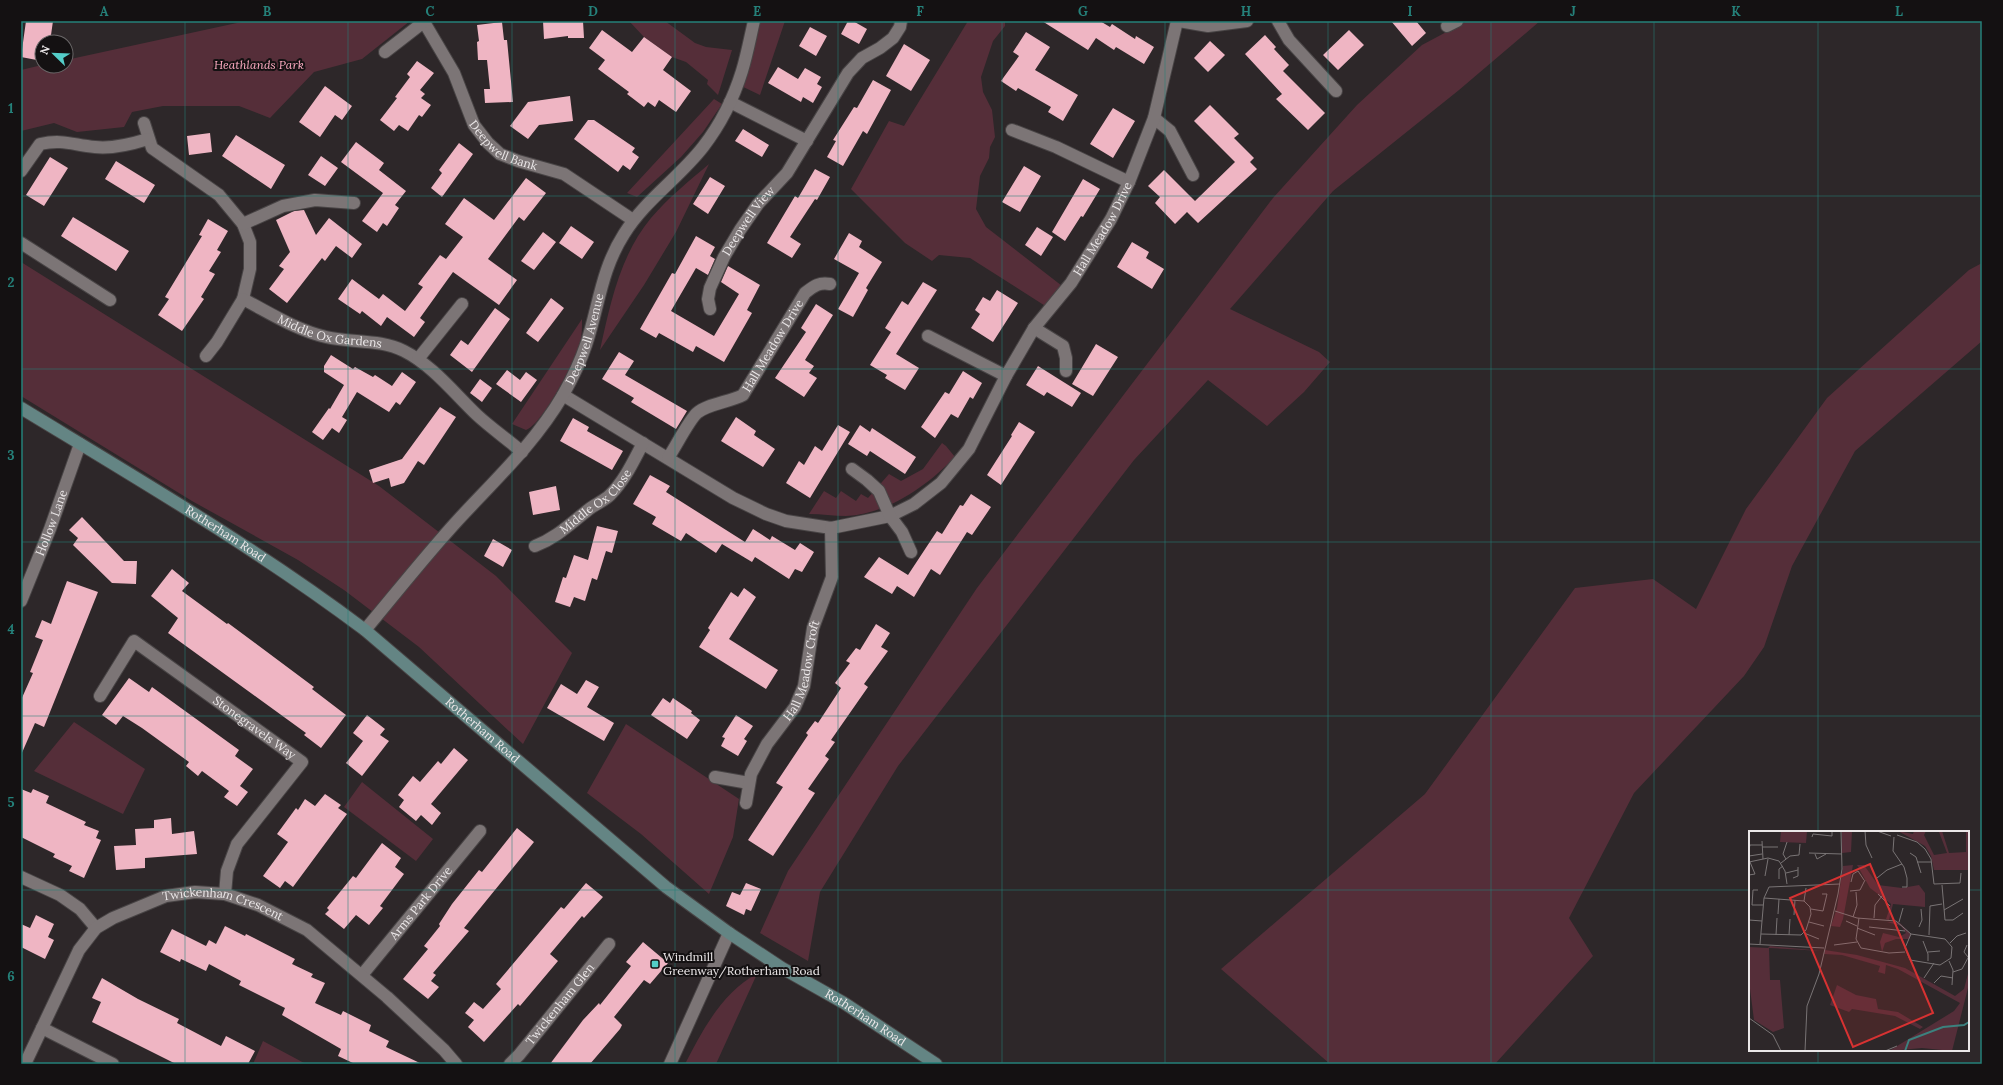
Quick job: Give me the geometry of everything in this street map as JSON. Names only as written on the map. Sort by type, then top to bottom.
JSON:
[{"type":"main road","name":"Rotherham Road","points":[[21,408],[239,541],[316,593],[366,630],[666,887],[729,934],[782,968],[850,1007],[936,1064]]},
{"type":"street","name":"Deepwell Avenue","points":[[366,630],[450,528],[522,452],[563,395],[577,369],[586,345],[598,296],[612,253],[633,220],[650,200],[688,164],[704,146],[730,102],[742,71],[754,21]]},
{"type":"street","name":"Deepwell View","points":[[710,309],[708,299],[710,288],[724,257],[758,204],[787,173],[848,73],[862,58],[880,48],[893,38],[900,27],[901,21]]},
{"type":"street","points":[[1178,21],[1208,26],[1247,21]]},
{"type":"street","name":"Hall Meadow Drive","points":[[563,395],[733,498],[766,514],[804,525],[831,528],[890,516],[914,504],[941,483],[959,461],[978,433],[1006,376],[1034,328],[1071,283],[1094,249],[1129,182],[1154,118],[1178,21]]},
{"type":"street","points":[[1278,21],[1289,40],[1336,91]]},
{"type":"street","name":"Deepwell Bank","points":[[385,52],[424,22],[454,73],[474,125],[488,143],[500,154],[518,161],[564,174],[633,220]]},
{"type":"street","points":[[730,102],[806,141]]},
{"type":"street","points":[[1154,118],[1170,131],[1193,175]]},
{"type":"street","points":[[144,123],[152,148],[165,159],[187,172],[219,195],[243,224],[250,242],[250,269],[243,299],[217,342],[206,356]]},
{"type":"street","points":[[1012,130],[1056,147],[1129,182]]},
{"type":"street","points":[[21,171],[40,144],[56,140],[96,147],[135,144],[148,139]]},
{"type":"street","points":[[243,224],[290,205],[315,200],[354,203]]},
{"type":"street","points":[[21,243],[110,300]]},
{"type":"street","name":"Hall Meadow Drive","points":[[668,458],[697,414],[706,408],[734,400],[743,395],[806,293],[815,285],[822,283],[830,284]]},
{"type":"street","name":"Middle Ox Gardens","points":[[243,299],[293,325],[325,336],[381,343],[403,350],[418,359],[479,416],[522,452]]},
{"type":"street","points":[[418,359],[462,304]]},
{"type":"street","points":[[1034,328],[1063,346],[1066,358],[1066,371]]},
{"type":"street","points":[[928,336],[1006,376]]},
{"type":"street","name":"Middle Ox Close","points":[[535,546],[550,540],[570,527],[588,509],[610,495],[620,483],[643,443]]},
{"type":"street","name":"Hollow Lane","points":[[21,601],[50,529],[80,444]]},
{"type":"street","points":[[852,469],[879,491],[890,516],[902,532],[911,552]]},
{"type":"street","name":"Hall Meadow Croft","points":[[746,803],[751,774],[767,744],[795,706],[804,686],[813,628],[832,576],[831,528]]},
{"type":"street","name":"Stonegravels Way","points":[[100,696],[134,641],[302,762],[237,844],[226,871],[225,894]]},
{"type":"street","points":[[715,777],[750,783]]},
{"type":"street","name":"Arms Park Drive","points":[[362,975],[480,831]]},
{"type":"street","points":[[21,877],[60,895],[80,909],[96,928]]},
{"type":"street","name":"Twickenham Crescent","points":[[25,1064],[79,950],[96,928],[113,918],[166,896],[195,892],[225,894],[258,905],[307,930],[362,975],[415,1022],[456,1064]]},
{"type":"street","points":[[670,1064],[729,934]]},
{"type":"street","name":"Twickenham Glen","points":[[510,1064],[519,1056],[609,944]]},
{"type":"street","points":[[42,1028],[113,1064]]},
{"type":"green space","name":"Heathlands Park","points":[[246,21],[410,21],[362,59],[314,72],[270,118],[239,106],[163,106],[132,112],[124,127],[77,132],[54,123],[21,131],[21,70],[34,67],[34,74],[74,74],[74,58]]},
{"type":"green space","points":[[629,21],[665,21],[695,43],[706,47],[732,50],[718,95],[707,84],[708,80],[686,62],[672,57],[644,37]]},
{"type":"green space","points":[[754,21],[785,21],[760,95],[737,84]]},
{"type":"green space","points":[[968,21],[1005,21],[1005,26],[993,41],[981,77],[983,92],[992,110],[995,137],[990,147],[989,158],[980,176],[976,209],[986,227],[1066,289],[1050,309],[970,258],[939,255],[932,261],[905,243],[851,189],[889,121],[904,126]]},
{"type":"green space","points":[[1467,21],[1540,21],[1459,90],[1333,191],[1230,309],[1319,352],[1330,362],[1304,392],[1267,426],[1208,380],[1134,460],[898,766],[820,892],[808,961],[760,933],[788,871],[977,588],[1273,198],[1357,105],[1422,45]]},
{"type":"green space","points":[[714,99],[722,104],[703,132],[681,157],[637,197],[627,193]]},
{"type":"green space","points":[[709,164],[676,232],[644,285],[600,350],[612,298],[624,264],[640,232],[664,204]]},
{"type":"green space","points":[[21,262],[379,486],[496,576],[572,653],[523,744],[419,647],[344,590],[298,560],[192,501],[21,396]]},
{"type":"green space","points":[[1982,263],[1982,341],[1855,451],[1792,566],[1764,647],[1744,676],[1634,793],[1569,918],[1593,956],[1495,1064],[1330,1064],[1221,969],[1425,794],[1575,588],[1653,579],[1696,609],[1746,509],[1827,398],[1969,270]]},
{"type":"green space","points":[[582,319],[582,335],[580,344],[565,378],[541,417],[526,430],[512,424]]},
{"type":"green space","points":[[942,443],[955,457],[932,478],[906,497],[877,510],[862,514],[846,516],[809,514],[824,491],[836,498],[841,491],[856,501],[861,494],[868,498],[889,474],[901,481],[923,469]]},
{"type":"green space","points":[[74,722],[145,769],[123,814],[34,771]]},
{"type":"green space","points":[[626,724],[739,799],[733,837],[709,894],[641,834],[587,793]]},
{"type":"green space","points":[[362,782],[433,839],[416,861],[344,807]]},
{"type":"green space","points":[[757,974],[716,1064],[685,1064],[706,1026],[724,1001],[745,981]]},
{"type":"green space","points":[[263,1041],[306,1064],[253,1064]]},
{"type":"building","points":[[26,21],[53,21],[51,34],[34,34],[34,59],[21,57]]},
{"type":"building","points":[[543,21],[583,21],[584,38],[568,38],[568,36],[544,39]]},
{"type":"building","points":[[848,21],[853,21],[867,29],[859,44],[841,34]]},
{"type":"building","points":[[1042,21],[1100,21],[1110,27],[1112,24],[1135,39],[1136,36],[1154,47],[1144,64],[1116,47],[1114,50],[1096,38],[1088,50]]},
{"type":"building","points":[[1391,21],[1416,21],[1426,33],[1412,46]]},
{"type":"building","points":[[502,22],[504,40],[507,40],[513,102],[485,103],[484,89],[490,89],[487,60],[478,60],[477,42],[479,41],[477,25]]},
{"type":"building","points":[[810,27],[827,36],[816,56],[799,46]]},
{"type":"building","points":[[602,30],[632,52],[644,37],[672,57],[663,70],[691,91],[676,112],[659,100],[655,107],[648,102],[644,107],[627,94],[629,92],[598,69],[605,60],[589,48]]},
{"type":"building","points":[[1349,30],[1364,45],[1338,70],[1323,55]]},
{"type":"building","points":[[1026,32],[1050,47],[1035,70],[1078,95],[1063,121],[1048,112],[1051,107],[1018,88],[1016,91],[1001,81],[1019,56],[1013,52]]},
{"type":"building","points":[[1265,35],[1276,47],[1274,49],[1289,65],[1283,71],[1325,113],[1308,130],[1276,99],[1282,94],[1245,54]]},
{"type":"building","points":[[1210,41],[1225,55],[1208,72],[1194,58]]},
{"type":"building","points":[[904,44],[930,60],[911,91],[886,76]]},
{"type":"building","points":[[417,61],[434,73],[420,90],[425,94],[421,98],[431,105],[422,117],[419,115],[408,131],[399,125],[394,131],[380,120],[397,98],[395,97],[410,77],[407,74]]},
{"type":"building","points":[[778,67],[798,79],[805,68],[821,77],[817,84],[822,87],[813,103],[803,97],[801,102],[768,83]]},
{"type":"building","points":[[873,80],[891,90],[867,134],[863,131],[843,166],[827,157],[836,141],[833,140],[854,107],[857,108]]},
{"type":"building","points":[[325,86],[352,106],[342,120],[335,115],[320,137],[299,122]]},
{"type":"building","points":[[570,96],[573,121],[539,125],[528,139],[510,126],[528,102]]},
{"type":"building","points":[[1210,105],[1239,134],[1234,138],[1254,158],[1250,162],[1257,169],[1198,223],[1187,212],[1175,224],[1155,203],[1160,197],[1148,186],[1164,170],[1195,201],[1235,162],[1194,121]]},
{"type":"building","points":[[1113,108],[1135,121],[1113,158],[1090,144]]},
{"type":"building","points":[[588,120],[594,120],[635,148],[632,152],[639,157],[630,170],[623,165],[618,172],[574,139]]},
{"type":"building","points":[[743,129],[769,145],[762,157],[735,141]]},
{"type":"building","points":[[210,133],[212,152],[189,155],[187,136]]},
{"type":"building","points":[[236,135],[285,165],[271,189],[222,156]]},
{"type":"building","points":[[356,142],[384,163],[379,170],[406,191],[395,205],[399,208],[387,226],[383,223],[377,232],[362,221],[383,193],[341,162]]},
{"type":"building","points":[[459,143],[473,154],[442,197],[431,188],[442,173],[439,170]]},
{"type":"building","points":[[321,156],[338,168],[325,186],[308,175]]},
{"type":"building","points":[[50,157],[68,168],[44,206],[26,195]]},
{"type":"building","points":[[116,161],[155,185],[144,203],[105,179]]},
{"type":"building","points":[[1024,166],[1041,176],[1020,212],[1002,202]]},
{"type":"building","points":[[815,169],[830,177],[817,200],[815,199],[790,237],[801,244],[792,258],[767,243],[795,196],[798,198]]},
{"type":"building","points":[[710,177],[725,186],[708,214],[693,204]]},
{"type":"building","points":[[526,178],[546,193],[524,221],[519,217],[488,259],[517,280],[499,305],[453,272],[420,318],[425,322],[414,337],[387,317],[381,326],[362,311],[360,314],[338,299],[352,279],[379,299],[383,294],[405,311],[423,287],[418,284],[440,255],[446,259],[463,237],[445,224],[464,198],[494,220]]},
{"type":"building","points":[[1083,179],[1100,189],[1083,217],[1081,216],[1065,241],[1052,232]]},
{"type":"building","points":[[304,210],[316,235],[329,218],[362,244],[352,258],[336,246],[325,261],[322,258],[287,303],[269,289],[284,269],[279,266],[290,252],[276,220],[294,211]]},
{"type":"building","points":[[73,217],[129,251],[116,271],[61,236]]},
{"type":"building","points":[[208,219],[228,231],[217,250],[221,252],[209,271],[215,274],[201,297],[204,299],[182,331],[158,315],[169,299],[165,297],[202,236],[199,235]]},
{"type":"building","points":[[571,226],[594,242],[582,259],[559,243]]},
{"type":"building","points":[[1037,227],[1053,237],[1041,256],[1025,245]]},
{"type":"building","points":[[543,232],[556,242],[534,270],[521,261]]},
{"type":"building","points":[[849,233],[862,241],[859,247],[882,262],[866,288],[868,290],[853,317],[838,309],[859,273],[834,259]]},
{"type":"building","points":[[696,236],[715,247],[710,256],[715,259],[708,275],[696,268],[671,311],[714,336],[739,294],[721,282],[728,266],[760,285],[747,310],[752,313],[724,362],[696,346],[693,352],[659,333],[656,338],[640,329],[672,273],[675,274]]},
{"type":"building","points":[[1132,242],[1149,252],[1146,258],[1164,269],[1152,289],[1117,267]]},
{"type":"building","points":[[923,282],[937,290],[896,354],[919,368],[905,390],[885,378],[887,375],[870,365],[891,332],[885,328],[902,301],[908,305]]},
{"type":"building","points":[[997,290],[1018,303],[993,342],[971,328],[980,314],[975,310],[983,297],[990,301]]},
{"type":"building","points":[[551,298],[564,308],[538,342],[526,333]]},
{"type":"building","points":[[816,304],[833,315],[805,360],[814,366],[809,373],[817,378],[804,397],[775,378],[806,332],[801,328]]},
{"type":"building","points":[[495,308],[510,319],[472,372],[450,355],[461,340],[468,345]]},
{"type":"building","points":[[1096,344],[1118,357],[1093,396],[1072,384]]},
{"type":"building","points":[[619,352],[634,361],[625,375],[687,411],[676,429],[631,402],[634,398],[602,379]]},
{"type":"building","points":[[331,355],[353,369],[355,367],[373,377],[375,375],[392,386],[402,372],[416,382],[400,405],[396,402],[389,412],[357,392],[342,417],[347,420],[339,433],[332,428],[323,440],[312,432],[329,408],[330,409],[344,385],[324,372],[324,366]]},
{"type":"building","points":[[1038,366],[1081,393],[1072,407],[1047,392],[1044,396],[1026,385]]},
{"type":"building","points":[[507,370],[520,380],[526,372],[537,380],[521,402],[496,384]]},
{"type":"building","points":[[963,371],[982,383],[973,399],[970,397],[958,418],[951,414],[935,438],[921,427],[945,392],[949,394]]},
{"type":"building","points":[[480,379],[492,388],[482,402],[470,393]]},
{"type":"building","points":[[440,407],[456,417],[424,465],[418,461],[404,483],[391,487],[389,478],[373,483],[369,470],[402,459]]},
{"type":"building","points":[[736,417],[756,431],[754,435],[775,449],[763,467],[721,441]]},
{"type":"building","points":[[573,418],[589,427],[587,431],[623,451],[612,470],[560,441]]},
{"type":"building","points":[[1019,422],[1035,432],[1001,485],[987,475],[1012,436],[1011,435]]},
{"type":"building","points":[[838,425],[850,432],[810,498],[786,483],[799,461],[804,465],[815,446],[822,451]]},
{"type":"building","points":[[860,425],[870,432],[872,428],[916,457],[905,474],[870,451],[867,456],[848,444]]},
{"type":"building","points":[[650,475],[670,486],[666,492],[745,542],[753,529],[770,540],[772,536],[795,550],[800,543],[814,552],[802,572],[795,569],[789,579],[755,557],[752,562],[722,544],[716,553],[686,533],[681,541],[652,524],[656,517],[633,504]]},
{"type":"building","points":[[556,486],[560,510],[533,515],[529,492]]},
{"type":"building","points":[[971,494],[991,507],[972,535],[967,532],[940,575],[931,569],[914,597],[897,586],[892,594],[864,577],[879,557],[908,575],[937,531],[942,534],[960,505],[963,506]]},
{"type":"building","points":[[82,517],[124,561],[137,561],[136,584],[112,583],[73,545],[78,538],[69,530]]},
{"type":"building","points":[[597,526],[618,531],[612,553],[606,551],[597,580],[592,578],[585,601],[574,597],[570,607],[555,602],[563,577],[566,578],[574,555],[588,560]]},
{"type":"building","points":[[493,539],[512,550],[503,567],[484,556]]},
{"type":"building","points":[[172,569],[189,583],[182,591],[314,687],[312,689],[346,715],[321,748],[304,735],[306,733],[168,633],[178,618],[151,596]]},
{"type":"building","points":[[67,581],[98,592],[44,727],[35,723],[21,755],[21,700],[33,673],[30,672],[43,640],[35,637],[42,620],[51,624]]},
{"type":"building","points":[[744,588],[756,597],[729,639],[778,670],[766,689],[699,647],[710,630],[708,628],[731,592],[738,597]]},
{"type":"building","points":[[876,624],[890,633],[881,647],[888,651],[864,684],[868,687],[831,740],[835,742],[825,756],[829,759],[808,789],[815,793],[773,856],[748,840],[783,787],[776,783],[808,735],[806,733],[815,721],[818,723],[841,688],[835,683],[850,663],[846,661],[856,648],[860,650]]},
{"type":"building","points":[[129,678],[149,692],[152,687],[239,750],[235,756],[253,769],[240,786],[248,792],[237,806],[224,797],[229,791],[202,771],[198,776],[186,766],[189,762],[142,728],[123,716],[116,725],[102,715]]},
{"type":"building","points":[[586,680],[599,687],[587,707],[614,723],[604,741],[547,708],[561,684],[577,694]]},
{"type":"building","points":[[663,698],[670,703],[673,698],[692,711],[691,713],[700,720],[687,739],[651,715]]},
{"type":"building","points":[[367,715],[385,729],[380,735],[389,741],[362,776],[346,763],[363,741],[353,733]]},
{"type":"building","points":[[736,715],[753,726],[744,739],[747,741],[738,756],[721,746],[725,738],[722,737]]},
{"type":"building","points":[[454,748],[468,760],[431,804],[441,813],[432,825],[421,815],[416,821],[399,807],[404,800],[398,795],[413,776],[420,782],[438,761],[441,764]]},
{"type":"building","points":[[21,789],[31,793],[33,789],[49,796],[46,803],[86,822],[84,825],[99,831],[96,838],[101,840],[84,878],[69,871],[72,866],[53,857],[55,854],[21,837]]},
{"type":"building","points":[[325,794],[341,805],[338,808],[347,814],[293,887],[285,881],[280,888],[263,876],[288,842],[277,834],[296,808],[298,810],[305,799],[315,806]]},
{"type":"building","points":[[171,818],[172,834],[194,831],[197,854],[145,858],[145,868],[116,870],[114,846],[136,845],[135,829],[154,828],[154,820]]},
{"type":"building","points":[[517,828],[534,842],[464,928],[469,931],[433,973],[436,975],[431,981],[439,987],[428,999],[403,979],[428,949],[424,946],[440,926],[439,924],[452,904],[479,870],[482,872]]},
{"type":"building","points":[[382,843],[401,858],[395,867],[404,874],[380,906],[383,908],[369,925],[356,915],[344,929],[325,914],[329,910],[327,908],[353,876],[356,878]]},
{"type":"building","points":[[586,883],[603,897],[584,918],[582,916],[550,954],[558,961],[520,1006],[518,1004],[484,1042],[468,1027],[474,1020],[465,1013],[474,1002],[483,1009],[501,989],[496,984],[561,907],[564,909]]},
{"type":"building","points":[[746,883],[761,889],[751,911],[746,909],[744,915],[726,906],[732,892],[740,895]]},
{"type":"building","points":[[36,915],[54,924],[48,937],[54,940],[45,959],[21,947],[21,924],[30,928]]},
{"type":"building","points":[[225,926],[245,936],[246,934],[295,959],[292,964],[313,974],[311,977],[325,983],[315,1003],[341,1015],[343,1011],[371,1025],[369,1031],[389,1041],[386,1047],[422,1064],[355,1064],[338,1056],[341,1049],[282,1015],[285,1008],[239,985],[241,981],[209,964],[206,971],[181,959],[180,962],[160,952],[172,929],[206,946],[209,940],[216,944]]},
{"type":"building","points":[[643,942],[668,963],[650,984],[644,980],[614,1017],[622,1025],[620,1029],[590,1064],[550,1064],[583,1020],[599,1003],[600,1005],[631,966],[626,962]]},
{"type":"building","points":[[102,978],[138,999],[179,1019],[177,1023],[221,1046],[226,1036],[255,1051],[248,1064],[176,1064],[92,1022],[101,1002],[92,998]]},
{"type":"place","name":"Windmill Greenway/Rotherham Road","points":[[655,964]]}]
